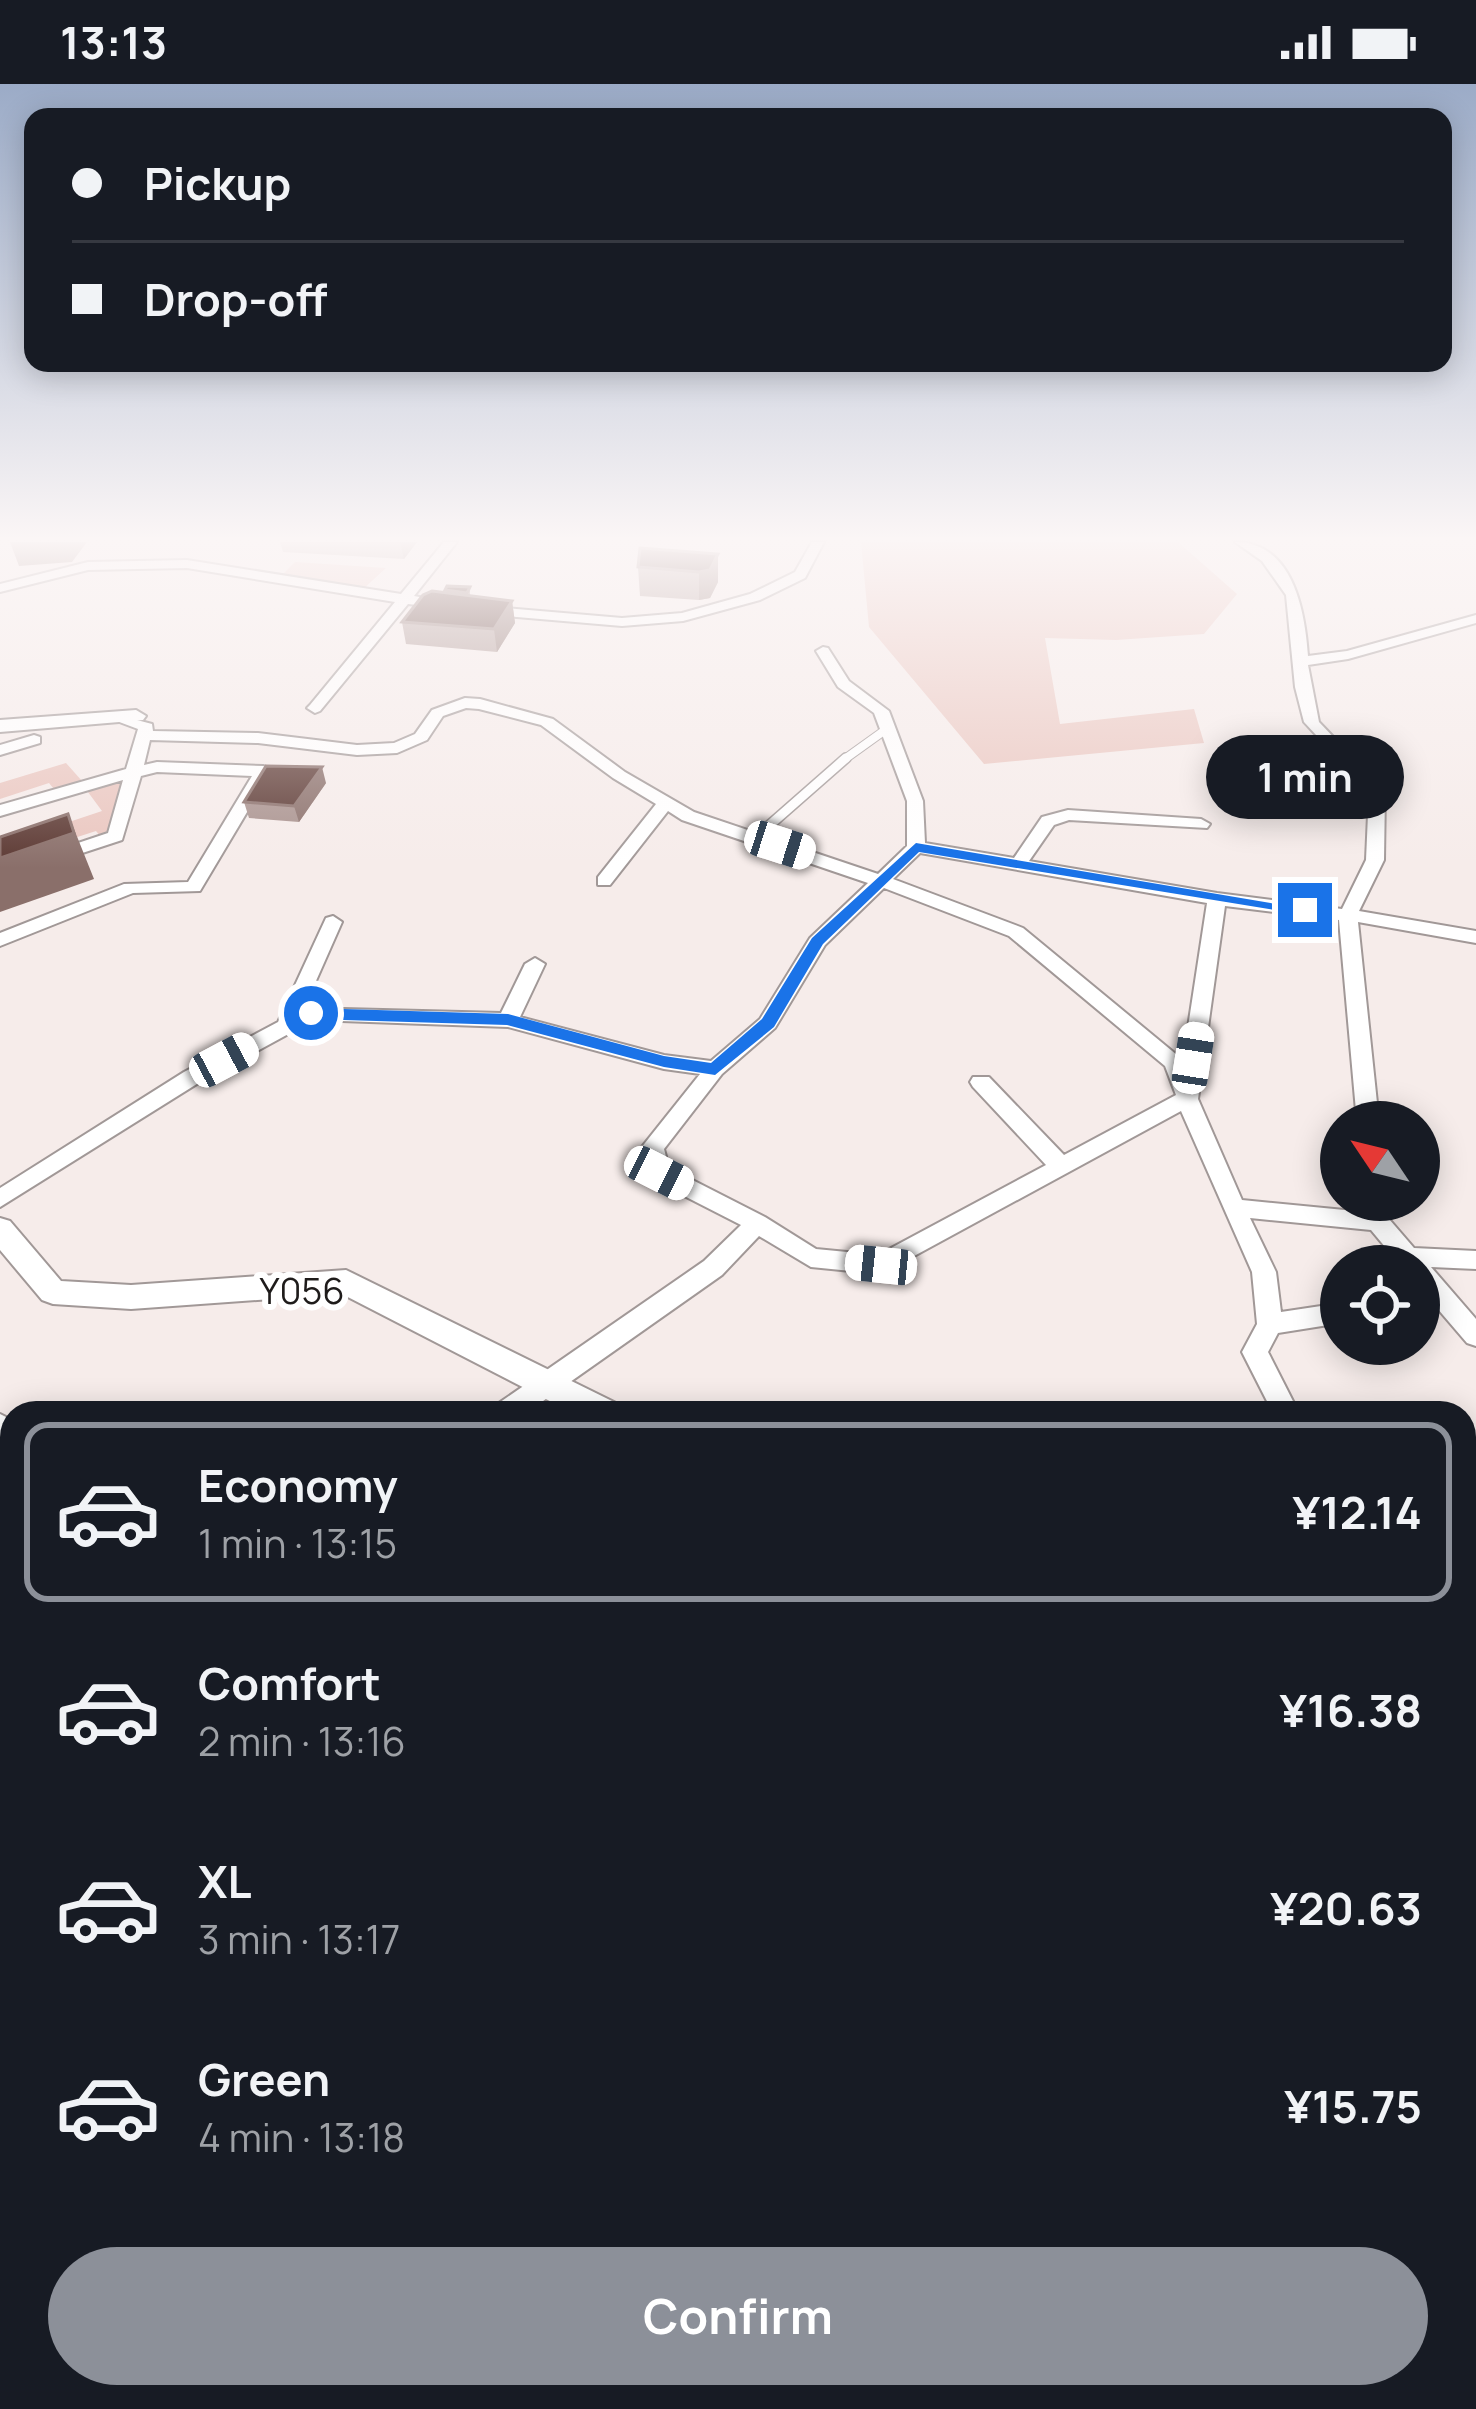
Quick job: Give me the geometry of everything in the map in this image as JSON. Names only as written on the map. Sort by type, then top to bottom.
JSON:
[{"type":"street","points":[[315,708],[363,650]]},
{"type":"street","points":[[1301,650],[1309,719],[1377,791],[1375,860],[1348,915],[1366,1101]]},
{"type":"street","points":[[1302,661],[1364,650]]},
{"type":"street","points":[[824,651],[843,684],[881,711],[915,801],[916,848]]},
{"type":"street","points":[[0,726],[133,723],[357,750],[398,748],[422,736],[437,712],[465,703],[480,704],[547,722],[619,775],[688,816],[879,879],[1016,932],[1174,1063],[1264,1273],[1270,1324],[1255,1352],[1280,1401]]},
{"type":"street","points":[[0,875],[116,836],[132,772],[133,723]]},
{"type":"street","points":[[0,750],[34,740]]},
{"type":"street","points":[[0,811],[157,767],[298,773]]},
{"type":"street","points":[[0,940],[130,888],[194,887],[263,771]]},
{"type":"street","points":[[604,881],[628,853],[641,827],[666,803]]},
{"type":"street","points":[[1018,865],[1048,821],[1068,815],[1201,824]]},
{"type":"street","points":[[1187,1098],[881,1265],[811,1258],[757,1223],[659,1173],[652,1148],[715,1069],[768,1023],[817,942],[916,848],[1476,937]]},
{"type":"street","points":[[1187,1098],[1217,899]]},
{"type":"street","points":[[286,1027],[333,922]]},
{"type":"street","points":[[508,1020],[535,964]]},
{"type":"street","points":[[0,1199],[192,1077],[311,1013],[508,1020],[664,1061],[715,1069]]},
{"type":"street","points":[[980,1082],[1060,1166]]},
{"type":"street","points":[[1234,1208],[1320,1210]]},
{"type":"street","points":[[524,1401],[713,1268],[757,1223]]},
{"type":"street","name":"Y056","points":[[0,1228],[53,1292],[131,1297],[346,1282],[580,1401]]},
{"type":"street","points":[[1440,1267],[1476,1260]]},
{"type":"street","points":[[1440,1296],[1476,1336]]},
{"type":"street","points":[[1270,1324],[1320,1316]]},
{"type":"lane","points":[[756,837],[819,777],[887,728]]},
{"type":"shaded area","points":[[889,650],[1047,650],[1060,724],[1194,709],[1204,743],[984,764]]},
{"type":"shaded area","points":[[66,763],[82,781],[54,789],[49,783],[0,799],[0,783]]},
{"type":"shaded area","points":[[122,782],[110,828],[101,837],[96,831],[0,862],[0,845],[102,811],[85,788]]},
{"type":"building","points":[[266,766],[322,767],[294,806],[244,802]]},
{"type":"building","points":[[68,814],[74,833],[0,858],[0,837]]},
{"type":"route","points":[[311,1013],[508,1020],[664,1061],[715,1069],[768,1023],[817,942],[916,848],[1305,910]]}]
